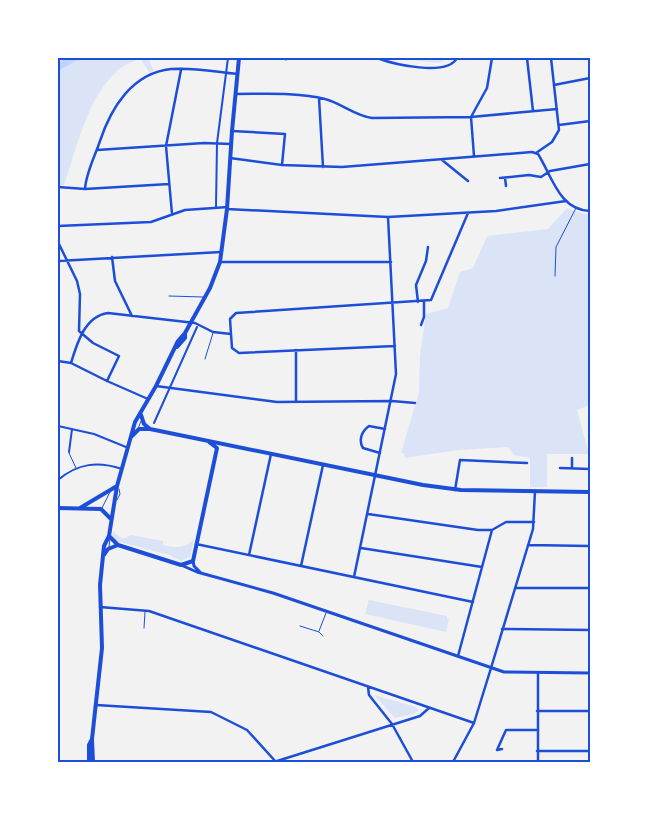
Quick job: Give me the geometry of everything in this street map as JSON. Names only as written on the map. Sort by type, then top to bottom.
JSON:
[{"type":"highway","points":[[94,762],[92,738],[94,705],[102,648],[100,576],[104,546],[109,536],[117,486],[135,422],[141,416],[177,347],[185,338],[185,333],[206,297],[220,262],[228,208],[232,131],[240,58]]},
{"type":"highway","points":[[141,416],[150,429]]},
{"type":"highway","points":[[132,436],[137,430],[150,429],[376,476],[455,490],[590,492]]},
{"type":"highway","points":[[208,441],[217,448]]},
{"type":"highway","points":[[217,448],[226,444]]},
{"type":"highway","points":[[109,536],[118,545],[159,556],[181,565],[193,561],[217,448]]},
{"type":"highway","points":[[80,508],[117,486]]},
{"type":"highway","points":[[58,508],[101,509],[111,519]]},
{"type":"highway","points":[[104,555],[108,549],[118,545]]},
{"type":"highway","points":[[89,762],[89,745],[92,738]]},
{"type":"street","points":[[216,208],[217,143],[228,58]]},
{"type":"street","points":[[377,58],[424,68],[452,63],[457,58]]},
{"type":"street","points":[[474,156],[471,117],[487,88],[492,58]]},
{"type":"street","points":[[526,58],[534,111]]},
{"type":"street","points":[[230,158],[282,165],[323,167],[536,153],[556,138],[559,125],[551,58]]},
{"type":"street","points":[[172,214],[166,146],[182,69]]},
{"type":"street","points":[[84,189],[112,110],[125,93],[152,75],[165,70],[182,69],[237,74]]},
{"type":"street","points":[[554,85],[590,78]]},
{"type":"street","points":[[235,94],[319,98],[334,102],[367,117],[471,117],[557,109]]},
{"type":"street","points":[[319,98],[323,167]]},
{"type":"street","points":[[559,125],[590,121]]},
{"type":"street","points":[[232,131],[285,134],[282,165]]},
{"type":"street","points":[[97,150],[217,143],[231,144]]},
{"type":"street","points":[[536,153],[566,202],[576,208],[590,211]]},
{"type":"street","points":[[442,159],[468,181]]},
{"type":"street","points":[[500,178],[529,175],[541,177],[547,173],[590,164]]},
{"type":"street","points":[[505,177],[506,186]]},
{"type":"street","points":[[58,187],[84,189],[169,184]]},
{"type":"street","points":[[58,226],[152,222],[172,214],[193,209],[228,208],[388,217],[468,213],[535,207],[566,202]]},
{"type":"street","points":[[395,346],[238,353],[232,348],[230,319],[236,313],[431,300],[468,213]]},
{"type":"street","points":[[354,577],[396,374],[388,217]]},
{"type":"street","points":[[58,242],[80,294],[78,328],[81,334],[93,343],[119,356],[106,380]]},
{"type":"street","points":[[418,302],[416,285],[426,262],[428,247]]},
{"type":"street","points":[[58,261],[65,259],[222,252]]},
{"type":"street","points":[[112,257],[115,281],[132,316]]},
{"type":"street","points":[[220,262],[230,264],[391,262]]},
{"type":"street","points":[[421,325],[424,317],[424,301]]},
{"type":"street","points":[[72,363],[81,334],[101,314],[108,313],[191,323],[213,332],[231,334]]},
{"type":"street","points":[[154,423],[197,327]]},
{"type":"street","points":[[296,350],[296,402]]},
{"type":"street","points":[[58,361],[72,363],[150,399]]},
{"type":"street","points":[[156,386],[169,390],[296,402],[392,400],[415,403]]},
{"type":"street","points":[[58,426],[94,434],[128,448]]},
{"type":"street","points":[[380,453],[363,448],[362,432],[369,426],[386,429]]},
{"type":"street","points":[[69,452],[72,429]]},
{"type":"street","points":[[249,555],[271,453]]},
{"type":"street","points":[[572,458],[572,468]]},
{"type":"street","points":[[455,490],[460,460],[527,463]]},
{"type":"street","points":[[58,480],[76,468],[95,463],[122,470]]},
{"type":"street","points":[[301,566],[323,464]]},
{"type":"street","points":[[560,468],[590,469]]},
{"type":"street","points":[[452,762],[474,723],[491,668],[534,522],[535,491]]},
{"type":"street","points":[[368,514],[478,530],[492,530],[506,522],[534,522]]},
{"type":"street","points":[[458,656],[492,530]]},
{"type":"street","points":[[196,544],[473,602]]},
{"type":"street","points":[[528,546],[590,546]]},
{"type":"street","points":[[361,548],[482,567]]},
{"type":"street","points":[[193,561],[196,570],[205,575]]},
{"type":"street","points":[[181,565],[205,575],[273,593],[326,613],[509,673],[590,673]]},
{"type":"street","points":[[515,588],[590,588]]},
{"type":"street","points":[[100,607],[145,610],[474,723]]},
{"type":"street","points":[[502,629],[590,630]]},
{"type":"street","points":[[538,674],[538,762]]},
{"type":"street","points":[[368,687],[369,695],[392,724],[413,762]]},
{"type":"street","points":[[94,705],[211,712],[247,730],[275,762],[420,716],[429,708]]},
{"type":"street","points":[[537,711],[590,711]]},
{"type":"street","points":[[502,750],[496,750],[506,730],[537,730]]},
{"type":"street","points":[[537,751],[590,751]]},
{"type":"lane","points":[[274,58],[287,60],[288,58]]},
{"type":"lane","points":[[555,276],[556,247],[576,208]]},
{"type":"lane","points":[[169,296],[206,297]]},
{"type":"lane","points":[[205,359],[213,332]]},
{"type":"lane","points":[[137,430],[141,416]]},
{"type":"lane","points":[[69,452],[76,468]]},
{"type":"lane","points":[[101,509],[110,491]]},
{"type":"lane","points":[[108,549],[109,536]]},
{"type":"lane","points":[[144,628],[145,610]]},
{"type":"lane","points":[[319,632],[326,613]]},
{"type":"lane","points":[[300,626],[319,632],[323,636]]},
{"type":"shaded area","points":[[58,58],[140,58],[117,71],[98,96],[84,124],[64,185],[58,185]]},
{"type":"shaded area","points":[[140,58],[148,58],[154,71],[149,72]]},
{"type":"shaded area","points":[[397,58],[450,58],[438,63]]},
{"type":"shaded area","points":[[567,208],[590,215],[590,405],[577,410],[589,454],[547,454],[547,487],[530,487],[530,458],[514,455],[508,447],[459,450],[405,458],[404,453],[401,453],[419,392],[420,356],[426,314],[448,308],[460,272],[473,268],[487,236],[548,229]]},
{"type":"shaded area","points":[[113,532],[123,539],[131,535],[163,541],[163,545],[172,547],[187,545],[194,539],[190,557],[181,561],[169,555],[116,541],[112,537]]},
{"type":"shaded area","points":[[369,600],[447,616],[447,619],[449,619],[446,632],[365,614]]},
{"type":"shaded area","points":[[374,695],[416,707],[419,711],[395,718]]},
{"type":"waterway","points":[[58,67],[74,58]]}]
